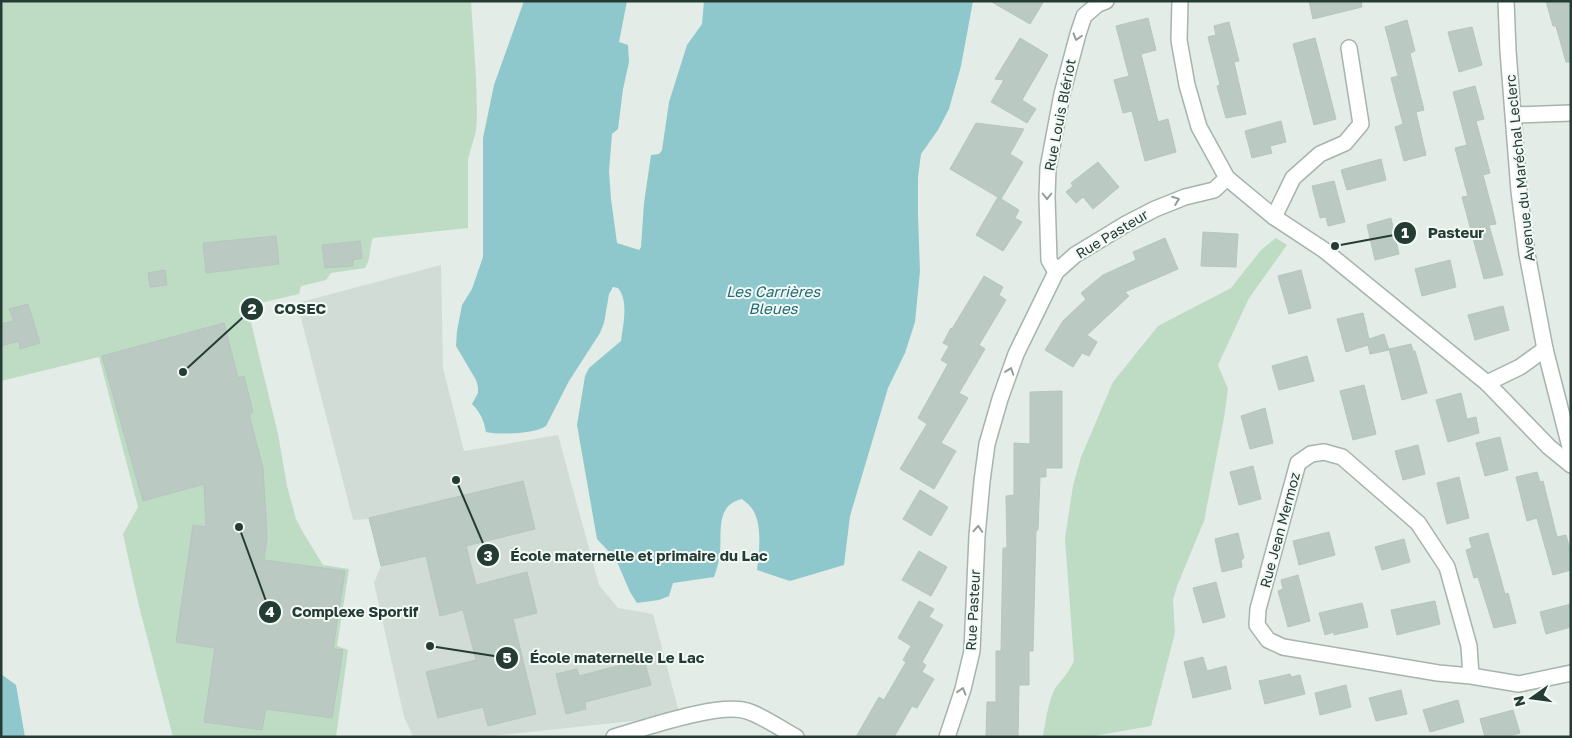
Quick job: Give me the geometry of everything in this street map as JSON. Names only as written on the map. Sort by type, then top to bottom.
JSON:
[{"type":"street","name":"Rue Louis Blériot","points":[[1056,272],[1049,260],[1048,168],[1062,94],[1084,16],[1098,4],[1106,1]]},
{"type":"street","points":[[1180,1],[1179,40],[1187,85],[1199,127],[1227,178],[1274,217],[1324,250],[1487,383],[1550,447],[1571,464]]},
{"type":"street","name":"Avenue du Maréchal Leclerc","points":[[1506,1],[1519,191],[1527,254],[1545,349],[1571,451]]},
{"type":"street","points":[[1274,217],[1293,178],[1320,154],[1345,143],[1361,124],[1349,48]]},
{"type":"street","points":[[1514,115],[1571,113]]},
{"type":"street","name":"Rue Pasteur","points":[[947,737],[963,689],[972,650],[977,536],[987,444],[1016,354],[1056,272],[1075,255],[1126,224],[1155,209],[1185,197],[1214,190],[1227,178]]},
{"type":"street","points":[[1487,383],[1520,367],[1545,349]]},
{"type":"street","name":"Rue Jean Mermoz","points":[[1471,676],[1469,646],[1447,567],[1418,523],[1342,457],[1324,452],[1311,454],[1298,463],[1258,609],[1257,625],[1268,640],[1282,647],[1438,673],[1519,684],[1571,673]]},
{"type":"street","points":[[614,737],[712,711],[731,709],[748,711],[796,737]]},
{"type":"shaded area","points":[[441,265],[443,368],[464,451],[558,435],[599,585],[618,608],[653,614],[680,716],[491,736],[413,736],[404,717],[374,583],[381,566],[369,519],[353,520],[297,303]]},
{"type":"green space","points":[[1,1],[471,1],[477,116],[476,131],[468,159],[468,228],[373,238],[365,268],[331,273],[326,280],[301,286],[299,294],[247,306],[278,434],[287,486],[296,519],[323,565],[349,569],[337,646],[348,650],[336,737],[173,737],[138,602],[123,534],[138,507],[99,357],[1,381]]},
{"type":"green space","points":[[1276,238],[1287,245],[1249,298],[1218,365],[1228,389],[1224,418],[1204,521],[1173,600],[1175,633],[1151,726],[1088,737],[1043,737],[1051,697],[1074,661],[1065,538],[1073,486],[1081,457],[1113,382],[1158,326],[1231,288],[1261,250]]},
{"type":"water","name":"Les Carrières Bleues","points":[[524,1],[627,1],[619,42],[628,45],[629,62],[623,89],[618,129],[612,134],[609,171],[617,243],[639,250],[641,247],[644,203],[651,155],[659,154],[662,150],[669,102],[687,45],[702,24],[704,1],[973,1],[961,66],[949,109],[938,130],[921,154],[918,177],[920,271],[915,322],[905,353],[888,388],[850,516],[844,565],[790,581],[757,570],[759,527],[753,510],[742,499],[733,502],[724,513],[721,529],[720,556],[714,577],[673,583],[669,596],[659,600],[637,603],[613,556],[597,539],[577,425],[585,376],[589,368],[621,341],[624,306],[618,288],[613,287],[609,294],[604,323],[600,333],[569,381],[546,426],[534,431],[517,433],[486,432],[482,417],[472,404],[478,393],[478,387],[476,380],[456,346],[457,331],[462,305],[472,289],[483,257],[483,138],[494,85]]},
{"type":"water","points":[[1,674],[16,685],[25,737],[1,737]]},
{"type":"building","points":[[990,1],[1044,1],[1030,24]]},
{"type":"building","points":[[1309,1],[1361,1],[1362,7],[1313,19]]},
{"type":"building","points":[[1546,1],[1571,1],[1571,62],[1566,62],[1556,26],[1553,26]]},
{"type":"building","points":[[1148,18],[1156,50],[1141,54],[1158,122],[1168,119],[1176,152],[1145,161],[1132,111],[1123,113],[1114,80],[1129,76],[1116,26]]},
{"type":"building","points":[[1407,20],[1415,51],[1410,53],[1424,110],[1416,112],[1426,155],[1404,161],[1395,127],[1403,124],[1391,78],[1398,76],[1385,27]]},
{"type":"building","points":[[1229,22],[1239,61],[1234,62],[1246,114],[1226,118],[1217,86],[1220,85],[1208,37],[1216,35],[1214,26]]},
{"type":"building","points":[[1472,27],[1482,65],[1459,72],[1448,32]]},
{"type":"building","points":[[1020,38],[1048,55],[1022,100],[1036,109],[1027,123],[991,102],[1004,80],[995,79]]},
{"type":"building","points":[[1315,38],[1336,119],[1314,125],[1293,44]]},
{"type":"building","points":[[1475,86],[1484,119],[1476,121],[1490,173],[1483,175],[1496,224],[1489,225],[1503,275],[1484,279],[1462,197],[1468,196],[1455,148],[1467,145],[1453,92]]},
{"type":"building","points":[[1281,121],[1286,142],[1270,146],[1272,153],[1252,158],[1245,131]]},
{"type":"building","points":[[976,123],[1024,129],[1010,154],[1023,162],[1001,199],[950,169]]},
{"type":"building","points":[[1381,159],[1386,180],[1347,190],[1341,170]]},
{"type":"building","points":[[1098,162],[1119,187],[1093,209],[1083,197],[1076,203],[1066,192],[1073,186],[1071,183]]},
{"type":"building","points":[[1334,181],[1345,222],[1328,226],[1326,217],[1320,218],[1312,186]]},
{"type":"building","points":[[998,197],[1019,210],[1015,218],[1022,222],[1003,251],[976,235]]},
{"type":"building","points":[[1391,218],[1399,254],[1375,260],[1367,225]]},
{"type":"building","points":[[1203,232],[1238,234],[1236,267],[1201,266]]},
{"type":"building","points":[[276,236],[279,264],[206,273],[203,243]]},
{"type":"building","points":[[1165,238],[1178,269],[1125,292],[1129,296],[1087,335],[1097,342],[1089,356],[1082,353],[1073,367],[1045,350],[1063,321],[1086,299],[1081,293],[1103,275],[1136,260],[1133,252]]},
{"type":"building","points":[[360,241],[362,258],[353,260],[353,266],[325,268],[322,245]]},
{"type":"building","points":[[1450,260],[1456,287],[1422,296],[1415,269]]},
{"type":"building","points":[[165,270],[167,285],[150,287],[148,273]]},
{"type":"building","points":[[1301,270],[1311,308],[1289,314],[1278,276]]},
{"type":"building","points":[[984,276],[1003,287],[999,295],[1006,300],[979,345],[985,349],[959,393],[968,398],[941,443],[956,451],[934,489],[900,469],[927,424],[918,418],[948,364],[941,360],[949,346],[943,343]]},
{"type":"building","points":[[28,304],[40,343],[20,349],[19,341],[1,346],[1,324],[14,321],[9,309]]},
{"type":"building","points":[[1503,306],[1509,330],[1475,340],[1468,315]]},
{"type":"building","points":[[1363,313],[1369,339],[1384,334],[1389,350],[1370,354],[1368,345],[1346,352],[1337,319]]},
{"type":"building","points":[[224,323],[238,378],[244,376],[253,412],[249,414],[263,468],[267,537],[264,560],[345,571],[333,649],[343,650],[332,718],[266,709],[262,730],[204,722],[215,648],[176,642],[193,525],[206,527],[204,484],[143,501],[102,356]]},
{"type":"building","points":[[1411,344],[1413,351],[1415,351],[1427,393],[1402,400],[1389,349]]},
{"type":"building","points":[[1307,356],[1314,381],[1279,390],[1272,366]]},
{"type":"building","points":[[1364,385],[1376,434],[1353,440],[1340,391]]},
{"type":"building","points":[[1062,391],[1062,468],[1046,468],[1046,477],[1040,477],[1038,530],[1036,530],[1033,651],[1029,651],[1029,685],[1019,685],[1018,737],[986,737],[987,702],[996,702],[996,651],[1001,651],[1003,548],[1007,548],[1006,496],[1014,495],[1014,443],[1030,444],[1030,392]]},
{"type":"building","points":[[1461,393],[1467,419],[1476,417],[1479,433],[1448,442],[1436,400]]},
{"type":"building","points":[[1265,408],[1273,443],[1250,449],[1241,416]]},
{"type":"building","points":[[1500,437],[1508,470],[1485,476],[1476,443]]},
{"type":"building","points":[[1418,445],[1425,474],[1403,480],[1395,451]]},
{"type":"building","points":[[1253,466],[1261,499],[1239,505],[1230,472]]},
{"type":"building","points":[[1537,472],[1540,482],[1543,481],[1557,537],[1566,535],[1571,553],[1571,570],[1553,575],[1537,518],[1527,521],[1516,477]]},
{"type":"building","points":[[1459,477],[1469,518],[1447,524],[1437,483]]},
{"type":"building","points":[[523,481],[535,529],[466,546],[476,585],[527,572],[537,613],[513,619],[536,714],[488,726],[483,707],[438,718],[426,672],[476,660],[463,610],[440,616],[426,556],[381,566],[369,518]]},
{"type":"building","points":[[920,490],[948,507],[931,536],[903,519]]},
{"type":"building","points":[[1329,532],[1335,555],[1299,565],[1293,541]]},
{"type":"building","points":[[1238,533],[1244,558],[1241,560],[1242,567],[1222,572],[1215,539]]},
{"type":"building","points":[[1488,533],[1505,594],[1508,593],[1516,623],[1494,628],[1478,577],[1474,578],[1466,550],[1472,548],[1469,538]]},
{"type":"building","points":[[1404,539],[1410,562],[1382,570],[1375,547]]},
{"type":"building","points":[[919,551],[947,567],[931,596],[902,580]]},
{"type":"building","points":[[1298,575],[1310,621],[1288,627],[1278,591],[1283,589],[1281,580]]},
{"type":"building","points":[[1216,582],[1225,617],[1203,623],[1193,588]]},
{"type":"building","points":[[919,601],[934,609],[929,617],[943,625],[922,662],[926,665],[922,672],[934,679],[917,708],[912,706],[894,737],[856,737],[879,697],[884,700],[906,662],[903,660],[911,646],[898,638]]},
{"type":"building","points":[[1435,601],[1440,624],[1397,635],[1391,610]]},
{"type":"building","points":[[1362,603],[1368,627],[1334,635],[1334,632],[1325,635],[1319,613]]},
{"type":"building","points":[[1571,604],[1571,627],[1546,634],[1540,612]]},
{"type":"building","points":[[1203,657],[1207,671],[1226,666],[1231,689],[1193,698],[1184,662]]},
{"type":"building","points":[[644,659],[651,685],[585,702],[586,709],[566,714],[556,674],[577,669],[579,676]]},
{"type":"building","points":[[1290,674],[1291,677],[1300,675],[1305,694],[1265,704],[1259,681]]},
{"type":"building","points":[[1346,685],[1351,707],[1320,715],[1315,693]]},
{"type":"building","points":[[1401,690],[1407,714],[1376,721],[1369,698]]},
{"type":"building","points":[[1458,700],[1464,722],[1430,732],[1423,710]]},
{"type":"building","points":[[1513,710],[1520,733],[1506,737],[1485,737],[1480,719]]},
{"type":"place","name":"Pasteur","points":[[1335,246]]},
{"type":"place","name":"COSEC","points":[[183,372]]},
{"type":"place","name":"École maternelle et primaire du Lac","points":[[456,480]]},
{"type":"place","name":"Complexe Sportif","points":[[239,527]]},
{"type":"place","name":"École maternelle Le Lac","points":[[430,646]]}]
